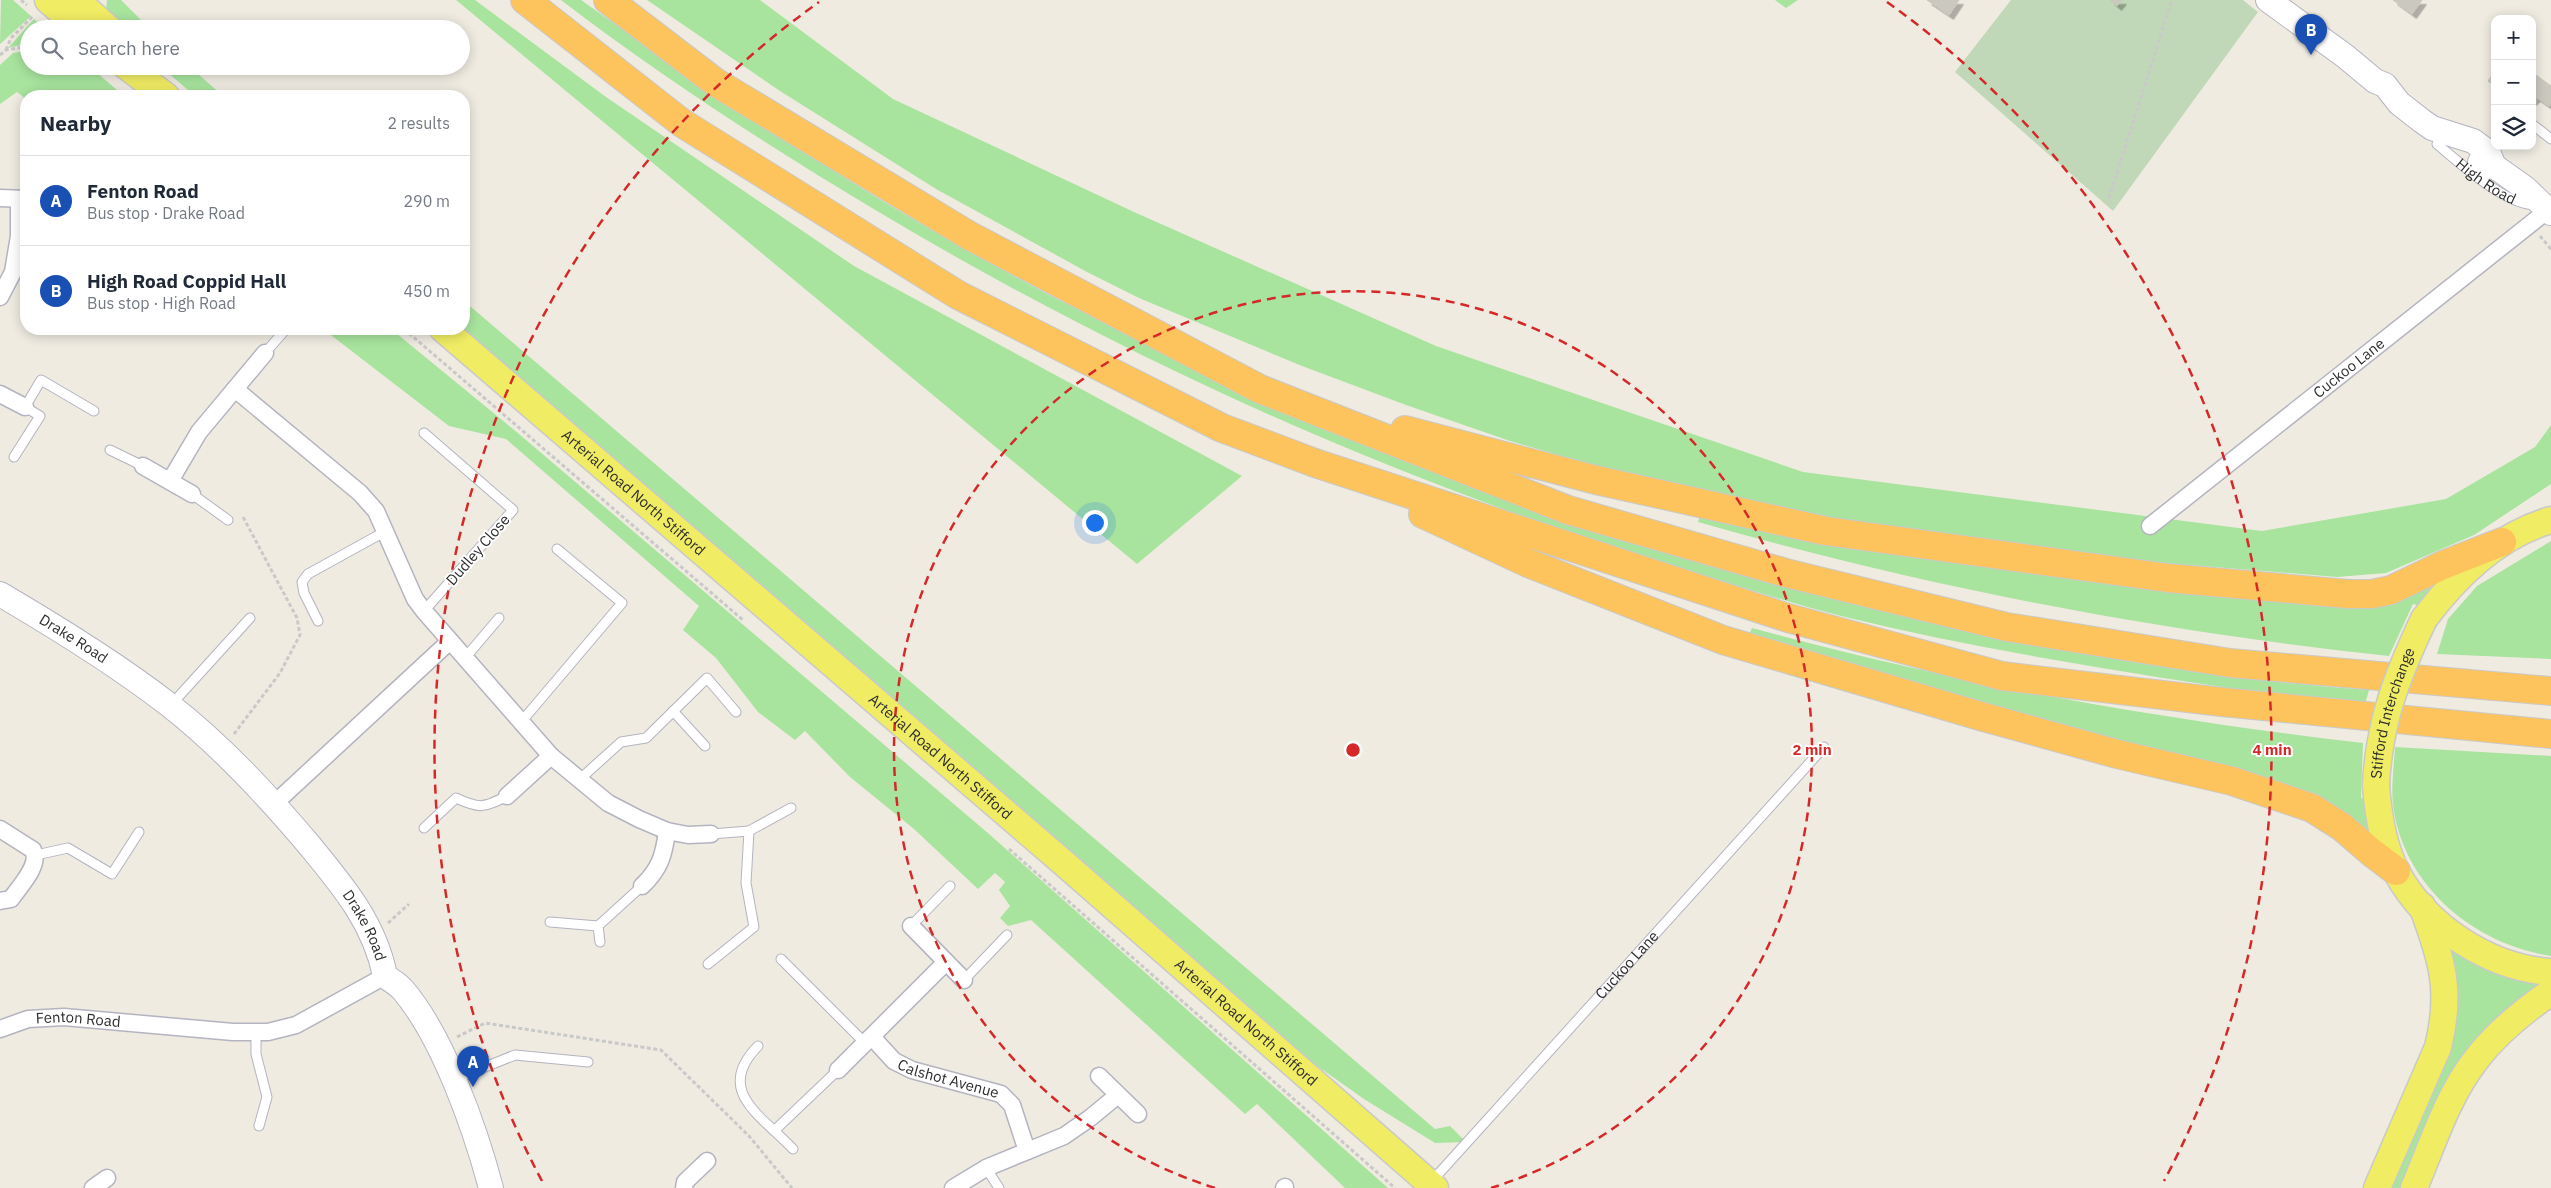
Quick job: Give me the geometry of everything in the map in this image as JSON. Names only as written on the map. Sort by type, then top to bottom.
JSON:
[{"type":"highway","points":[[525,0],[682,123],[958,294],[1222,428],[1315,463],[1788,618],[2002,676],[2222,702],[2551,734]]},
{"type":"highway","points":[[608,0],[714,82],[970,236],[1260,389],[1568,510],[1786,573],[2007,627],[2230,663],[2551,691]]},
{"type":"highway","points":[[1260,389],[1596,480],[1826,531],[2168,578],[2348,594],[2372,594],[2391,590],[2443,565],[2502,542]]},
{"type":"highway","points":[[1315,463],[1528,563],[1723,640],[1980,716],[2117,754],[2232,782],[2312,808],[2342,827],[2396,871]]},
{"type":"main road","points":[[42,6],[81,8],[97,20]]},
{"type":"main road","points":[[138,75],[158,90]]},
{"type":"main road","points":[[159,75],[174,90]]},
{"type":"main road","name":"Arterial Road North Stifford","points":[[451,335],[1066,865],[1433,1186]]},
{"type":"main road","name":"Stifford Interchange","points":[[2546,517],[2502,542],[2470,567],[2442,594],[2424,620],[2406,658],[2388,706],[2378,751],[2376,785],[2378,808],[2396,871],[2422,906],[2456,938],[2482,953],[2537,971],[2551,972]]},
{"type":"main road","points":[[2377,1188],[2438,1047],[2443,1027],[2446,1004],[2444,974],[2422,906]]},
{"type":"main road","points":[[2414,1188],[2459,1086],[2474,1062],[2509,1024],[2551,992]]},
{"type":"street","name":"High Road","points":[[2268,0],[2388,87],[2400,103],[2422,121],[2443,132],[2459,135],[2473,141],[2488,152],[2494,166],[2548,207]]},
{"type":"street","name":"High Road","points":[[2388,87],[2377,92],[2396,118],[2416,134],[2437,144],[2464,152],[2486,167],[2494,166]]},
{"type":"street","points":[[0,198],[20,199]]},
{"type":"street","name":"Cuckoo Lane","points":[[2150,526],[2548,207]]},
{"type":"street","points":[[0,297],[20,273],[20,227]]},
{"type":"street","points":[[170,481],[199,432],[265,353]]},
{"type":"street","points":[[235,389],[360,493],[376,511],[415,599],[464,658],[522,721],[551,756],[608,803],[667,831],[688,835],[711,834]]},
{"type":"street","points":[[0,394],[25,407]]},
{"type":"street","points":[[143,466],[192,494]]},
{"type":"street","name":"Drake Road","points":[[0,594],[124,671],[170,706],[220,749],[274,804],[347,890],[380,952],[385,976],[402,988],[419,1012],[437,1046],[453,1080],[474,1134],[491,1188]]},
{"type":"street","points":[[274,804],[450,641]]},
{"type":"street","points":[[507,796],[551,756]]},
{"type":"street","points":[[0,829],[33,850],[36,855],[36,861],[11,899],[0,901]]},
{"type":"street","points":[[642,886],[655,874],[662,862],[667,831]]},
{"type":"street","points":[[911,926],[964,980]]},
{"type":"street","points":[[838,1070],[946,962]]},
{"type":"street","name":"Fenton Road","points":[[0,1029],[28,1019],[64,1017],[256,1032],[296,1025],[385,976]]},
{"type":"street","name":"Calshot Avenue","points":[[869,1040],[894,1061],[912,1070],[1001,1094],[1012,1105],[1027,1151]]},
{"type":"street","points":[[1099,1076],[1138,1114]]},
{"type":"street","points":[[953,1188],[986,1168],[1064,1136],[1118,1095]]},
{"type":"street","points":[[684,1188],[685,1182],[707,1160]]},
{"type":"street","points":[[93,1188],[107,1178]]},
{"type":"lane","name":"High Road","points":[[2436,117],[2459,135]]},
{"type":"lane","points":[[2536,127],[2551,139]]},
{"type":"lane","name":"High Road","points":[[2437,144],[2508,196],[2526,205],[2548,207]]},
{"type":"lane","points":[[265,353],[281,335]]},
{"type":"lane","points":[[14,457],[40,416],[25,407],[41,380],[94,411]]},
{"type":"lane","name":"Dudley Close","points":[[424,433],[513,510],[424,611]]},
{"type":"lane","points":[[110,450],[143,466]]},
{"type":"lane","points":[[192,494],[228,520]]},
{"type":"lane","points":[[318,621],[304,593],[302,582],[308,574],[386,531]]},
{"type":"lane","points":[[522,721],[622,603],[557,549]]},
{"type":"lane","points":[[170,706],[250,618]]},
{"type":"lane","points":[[464,658],[499,618]]},
{"type":"lane","points":[[579,780],[621,742],[646,738],[707,678],[736,712]]},
{"type":"lane","points":[[673,711],[705,746]]},
{"type":"lane","name":"Cuckoo Lane","points":[[1433,1186],[1824,747]]},
{"type":"lane","points":[[424,828],[456,798],[478,808],[490,805],[507,796]]},
{"type":"lane","points":[[711,834],[749,831],[791,808]]},
{"type":"lane","points":[[708,964],[754,927],[746,883],[749,831]]},
{"type":"lane","points":[[36,855],[68,848],[112,874],[139,832]]},
{"type":"lane","points":[[550,922],[598,926],[642,886]]},
{"type":"lane","points":[[911,926],[950,886]]},
{"type":"lane","points":[[598,926],[600,942]]},
{"type":"lane","points":[[964,980],[1007,935]]},
{"type":"lane","name":"Calshot Avenue","points":[[780,958],[869,1040]]},
{"type":"lane","points":[[256,1032],[256,1054],[266,1097],[259,1126]]},
{"type":"lane","points":[[758,1046],[745,1060],[738,1077],[743,1098],[793,1149]]},
{"type":"lane","points":[[453,1080],[516,1055],[588,1062]]},
{"type":"lane","points":[[775,1130],[838,1070]]},
{"type":"lane","points":[[986,1168],[999,1188]]},
{"type":"path","points":[[2109,198],[2172,0]]},
{"type":"path","points":[[29,20],[42,6]]},
{"type":"path","points":[[0,55],[6,50],[12,38],[20,29]]},
{"type":"path","points":[[6,50],[20,48]]},
{"type":"path","points":[[411,335],[744,621]]},
{"type":"path","points":[[1008,848],[1395,1188]]},
{"type":"path","points":[[387,923],[409,904]]},
{"type":"path","points":[[437,1046],[485,1023],[661,1050],[749,1136],[792,1188]]},
{"type":"green space","points":[[1,0],[13,0],[31,16],[27,20],[20,20],[20,26],[0,44]]},
{"type":"green space","points":[[107,0],[121,0],[141,20],[112,20],[106,10]]},
{"type":"green space","points":[[456,0],[475,0],[606,97],[854,266],[1242,476],[1137,564]]},
{"type":"green space","points":[[561,0],[581,0],[752,118],[928,228],[1082,312],[1239,389],[1800,589],[2011,640],[2153,666],[2297,684],[2369,690],[2364,708],[2167,679],[2036,657],[1841,616],[1770,596],[1591,540],[1484,502],[1378,461],[1274,417],[1171,369],[1070,319],[970,265],[872,208],[753,134],[636,56]]},
{"type":"green space","points":[[647,0],[760,0],[893,99],[1134,212],[1436,346],[1803,472],[2262,531],[2446,499],[2535,447],[2551,425],[2551,484],[2474,535],[2386,573],[2337,577],[2166,563],[1976,541],[1721,499],[1616,472],[1510,441],[1302,366],[1139,298],[1087,272],[936,189],[780,91]]},
{"type":"green space","points":[[1775,0],[1798,0],[1786,8]]},
{"type":"green space","points":[[2011,0],[2243,0],[2258,12],[2113,211],[1955,72]]},
{"type":"green space","points":[[20,35],[20,45],[8,48]]},
{"type":"green space","points":[[20,52],[20,75],[100,75],[117,90],[20,90],[20,94],[17,92],[0,104],[0,65],[13,53]]},
{"type":"green space","points":[[170,75],[199,75],[216,90],[188,90]]},
{"type":"green space","points":[[470,306],[1435,1129],[1450,1126],[1466,1142],[1435,1143],[1364,1099],[1303,1056],[470,335]]},
{"type":"green space","points":[[331,335],[398,335],[519,434],[989,834],[1388,1188],[1345,1188],[1257,1104],[1245,1114],[1031,920],[1008,926],[1000,918],[1010,906],[999,890],[1005,882],[995,873],[978,889],[914,829],[850,777],[805,731],[795,740],[758,712],[716,658],[683,630],[699,606],[506,439],[449,426]]},
{"type":"green space","points":[[1700,516],[2137,585],[2443,579],[2420,606],[2413,604],[2389,656],[2214,634],[2041,604],[1869,567],[1783,545],[1698,522]]},
{"type":"green space","points":[[2551,541],[2551,659],[2437,654],[2448,619],[2477,586]]},
{"type":"green space","points":[[1752,628],[1903,666],[2055,697],[2208,723],[2363,743],[2361,798],[2368,799],[2376,842],[2182,760],[1749,635]]},
{"type":"green space","points":[[2395,747],[2551,756],[2551,956],[2522,949],[2495,939],[2469,924],[2446,906],[2427,885],[2411,861],[2399,834],[2392,798]]},
{"type":"green space","points":[[2450,949],[2500,974],[2538,985],[2538,987],[2402,1188],[2389,1188]]},
{"type":"building","points":[[1927,0],[1959,0],[1949,15]]},
{"type":"building","points":[[2110,0],[2122,0],[2117,6]]},
{"type":"building","points":[[2393,0],[2422,0],[2412,14]]},
{"type":"building","points":[[2536,75],[2551,86],[2551,102],[2549,106],[2536,97]]},
{"type":"place","name":"High Road Coppid Hall","points":[[2311,55]]},
{"type":"place","name":"Fenton Road","points":[[473,1087]]}]
